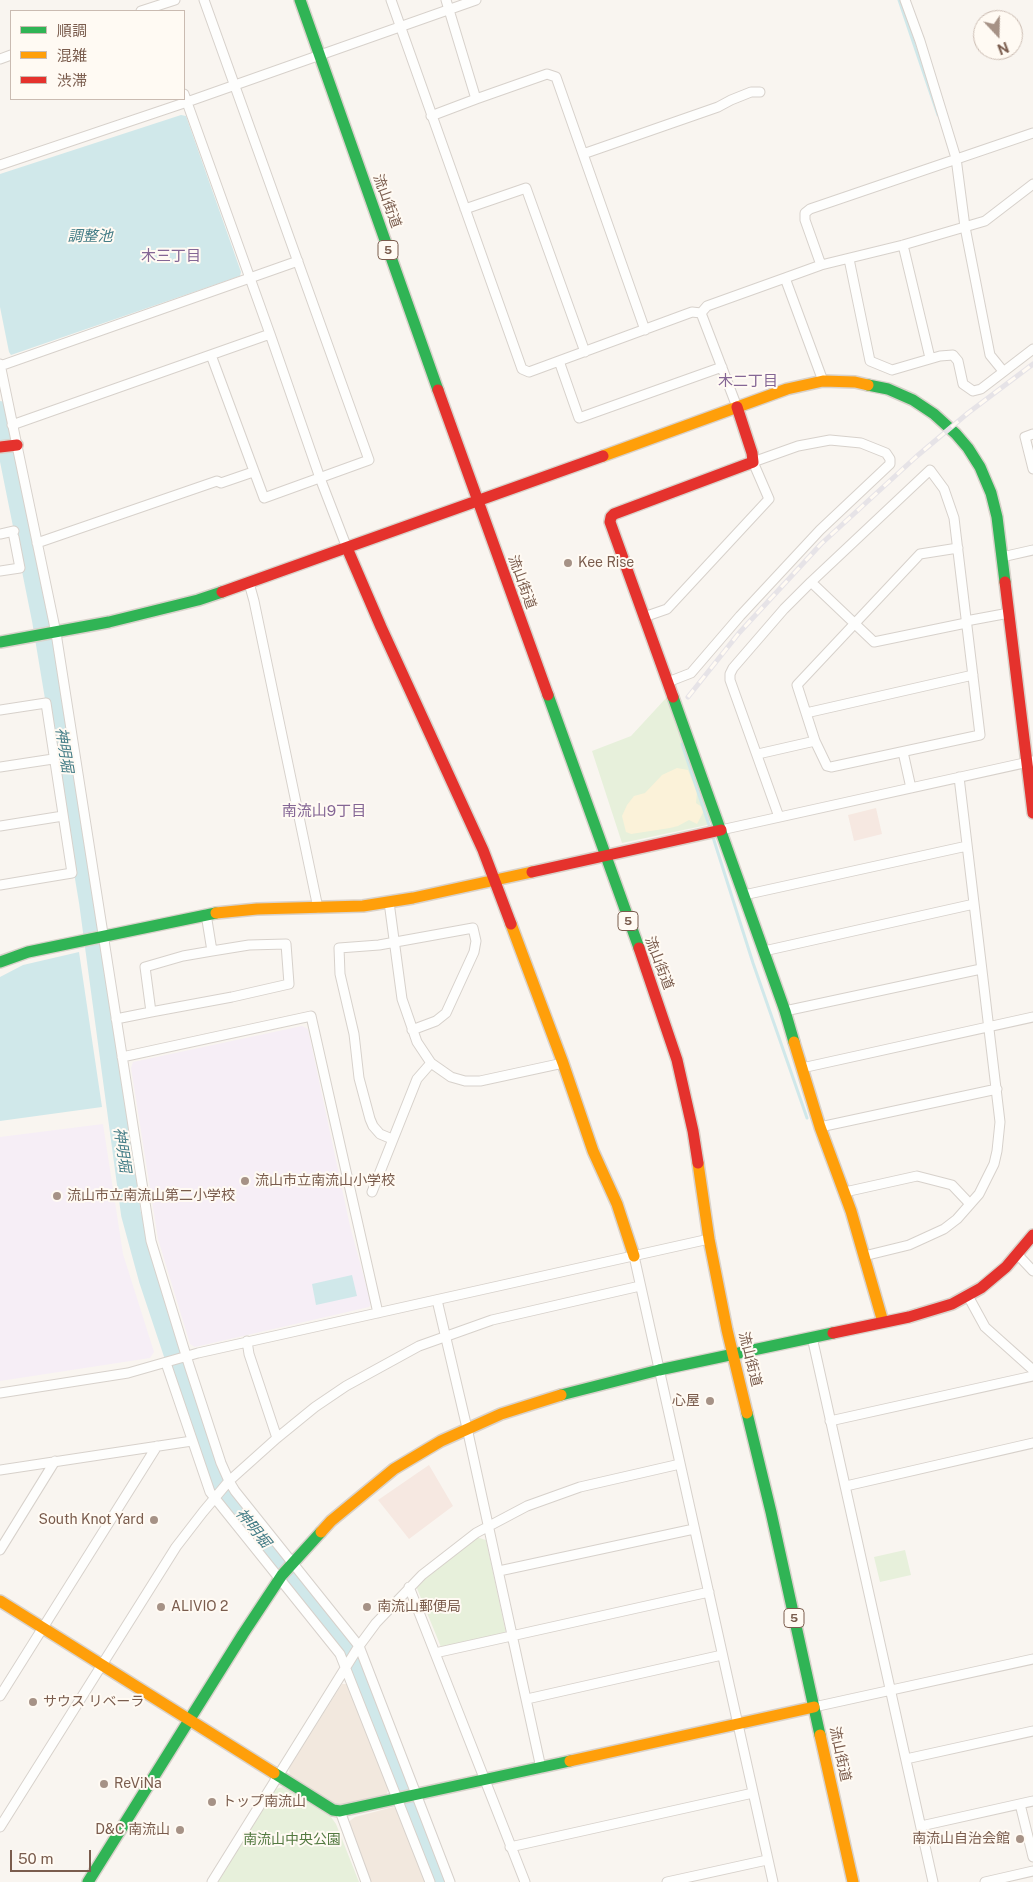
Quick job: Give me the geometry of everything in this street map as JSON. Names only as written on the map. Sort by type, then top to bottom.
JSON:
[{"type":"street","points":[[153,6],[175,0]]},
{"type":"street","points":[[204,0],[369,460],[264,498],[211,355]]},
{"type":"street","name":"流山街道","points":[[300,0],[604,856],[656,997],[676,1060],[692,1131],[709,1239],[733,1354],[773,1521],[853,1882]]},
{"type":"street","points":[[391,0],[522,369],[529,372],[692,312],[701,313]]},
{"type":"street","points":[[446,0],[476,99]]},
{"type":"street","points":[[476,0],[235,85],[185,98],[320,478],[347,548],[483,850],[563,1063],[593,1151],[616,1204],[634,1256],[773,1882]]},
{"type":"street","points":[[905,0],[920,41],[956,158],[965,227],[990,355],[1003,371]]},
{"type":"street","points":[[431,116],[546,74],[556,78],[645,330]]},
{"type":"street","points":[[583,154],[718,107],[751,92],[760,92]]},
{"type":"street","points":[[0,165],[179,100]]},
{"type":"street","points":[[821,265],[805,220],[805,213],[810,209],[1033,133]]},
{"type":"street","points":[[701,313],[707,306],[821,265],[903,245],[985,221],[1033,184]]},
{"type":"street","points":[[465,209],[526,188],[585,352]]},
{"type":"street","points":[[903,245],[930,358]]},
{"type":"street","points":[[849,259],[870,361],[892,370],[930,358],[953,355],[958,361],[963,384],[973,390],[981,389],[1033,349]]},
{"type":"street","points":[[298,261],[0,365],[15,445],[38,543],[49,635],[96,937],[116,1018],[151,1241],[184,1357],[229,1481],[340,1654],[406,1797],[450,1882]]},
{"type":"street","points":[[785,278],[822,382]]},
{"type":"street","points":[[644,617],[667,609],[769,499],[752,462],[752,453],[737,406],[701,313]]},
{"type":"street","points":[[12,425],[270,334]]},
{"type":"street","points":[[558,361],[579,418],[722,367]]},
{"type":"street","points":[[0,642],[49,635],[198,600],[788,388],[822,382],[855,382],[888,389],[913,400],[927,409],[956,434],[980,467],[992,493],[997,517],[1030,762],[1033,813]]},
{"type":"street","points":[[1033,434],[1026,437],[1033,469]]},
{"type":"street","points":[[668,682],[691,674],[740,616],[820,530],[890,464],[890,459],[886,453],[874,447],[845,440],[830,440],[798,446],[614,514],[610,522],[786,1011],[820,1127],[845,1192],[882,1322]]},
{"type":"street","points":[[0,447],[15,445]]},
{"type":"street","points":[[780,818],[730,680],[733,668],[784,609],[930,470],[944,489],[952,508],[958,548],[980,735],[831,767],[824,764],[797,685],[920,554],[958,548]]},
{"type":"street","points":[[38,543],[217,481],[221,483],[253,472]]},
{"type":"street","points":[[0,534],[14,534],[20,568],[0,571]]},
{"type":"street","points":[[1002,557],[1033,550]]},
{"type":"street","points":[[811,582],[874,642],[1009,613]]},
{"type":"street","points":[[248,583],[254,601],[318,908]]},
{"type":"street","points":[[806,713],[973,675]]},
{"type":"street","points":[[0,710],[46,703],[53,759],[72,873],[0,885]]},
{"type":"street","points":[[758,754],[815,741]]},
{"type":"street","points":[[903,752],[911,788]]},
{"type":"street","points":[[0,767],[53,759]]},
{"type":"street","points":[[0,962],[28,952],[206,914],[257,909],[355,906],[389,902],[1030,762]]},
{"type":"street","points":[[864,1256],[909,1245],[930,1237],[957,1219],[979,1194],[987,1179],[997,1151],[1000,1122],[997,1088],[959,777]]},
{"type":"street","points":[[0,826],[62,816]]},
{"type":"street","points":[[744,895],[967,846]]},
{"type":"street","points":[[389,902],[402,1000],[421,1050],[431,1063],[451,1077],[465,1081],[480,1081],[563,1063]]},
{"type":"street","points":[[764,951],[974,904]]},
{"type":"street","points":[[206,914],[212,951]]},
{"type":"street","points":[[392,1138],[380,1134],[373,1126],[370,1118],[360,1078],[354,1034],[340,974],[339,948],[394,943],[473,928],[476,941],[474,952],[446,1014],[436,1021],[412,1030]]},
{"type":"street","points":[[116,1018],[151,1012],[232,997],[289,984],[286,944],[250,945],[212,951],[183,956],[145,967],[151,1012]]},
{"type":"street","points":[[786,1011],[981,969]]},
{"type":"street","points":[[122,1056],[311,1016],[378,1313]]},
{"type":"street","points":[[802,1068],[1033,1017]]},
{"type":"street","points":[[372,1192],[392,1138],[417,1080],[431,1063]]},
{"type":"street","points":[[820,1127],[997,1088]]},
{"type":"street","points":[[845,1192],[917,1176],[952,1185],[970,1204]]},
{"type":"street","points":[[88,1882],[286,1570],[331,1522],[373,1485],[417,1454],[467,1428],[546,1399],[659,1370],[937,1309],[968,1296],[994,1277],[1018,1255],[1033,1236]]},
{"type":"street","points":[[0,1393],[128,1374],[184,1357],[247,1342],[709,1239]]},
{"type":"street","points":[[1018,1255],[1033,1271]]},
{"type":"street","points":[[0,1827],[176,1547],[229,1481],[277,1438],[315,1407],[346,1386],[404,1354],[446,1336],[492,1320],[640,1286]]},
{"type":"street","points":[[968,1296],[986,1327],[1033,1370]]},
{"type":"street","points":[[437,1300],[467,1428],[541,1768]]},
{"type":"street","points":[[812,1337],[933,1882]]},
{"type":"street","points":[[247,1342],[249,1354],[277,1438]]},
{"type":"street","points":[[168,1362],[210,1492],[359,1646],[406,1797],[430,1882]]},
{"type":"street","points":[[830,1421],[1033,1376]]},
{"type":"street","points":[[0,1470],[192,1441]]},
{"type":"street","points":[[846,1486],[1033,1443]]},
{"type":"street","points":[[0,1696],[3,1685],[43,1628],[157,1446]]},
{"type":"street","points":[[0,1550],[55,1461]]},
{"type":"street","points":[[212,1882],[359,1646],[409,1587],[457,1546],[488,1526],[527,1506],[580,1487],[680,1464]]},
{"type":"street","points":[[499,1572],[694,1529]]},
{"type":"street","points":[[409,1587],[525,1882]]},
{"type":"street","points":[[435,1653],[709,1592]]},
{"type":"street","points":[[0,1601],[333,1810],[340,1811],[484,1781],[1033,1659]]},
{"type":"street","points":[[527,1700],[722,1656]]},
{"type":"street","points":[[906,1759],[1033,1731]]},
{"type":"street","points":[[510,1847],[753,1793]]},
{"type":"street","points":[[921,1826],[1033,1801]]},
{"type":"street","points":[[1020,1804],[1033,1857]]},
{"type":"street","points":[[340,1811],[366,1882]]},
{"type":"street","points":[[667,1882],[768,1860]]},
{"type":"street","points":[[985,1882],[1033,1871]]},
{"type":"shaded area","points":[[876,808],[882,834],[854,841],[848,815]]},
{"type":"shaded area","name":"流山市立南流山小学校","points":[[302,1026],[308,1029],[350,1226],[371,1303],[369,1307],[195,1347],[190,1344],[158,1239],[131,1068],[133,1062]]},
{"type":"shaded area","name":"流山市立南流山第二小学校","points":[[103,1124],[123,1254],[154,1352],[150,1358],[0,1381],[0,1137]]},
{"type":"shaded area","points":[[429,1465],[453,1506],[409,1539],[378,1500]]},
{"type":"shaded area","points":[[342,1684],[350,1684],[389,1788],[386,1795],[345,1805],[333,1804],[290,1777],[289,1767]]},
{"type":"shaded area","points":[[393,1807],[400,1811],[427,1882],[370,1882],[347,1823],[355,1817]]},
{"type":"green space","points":[[667,697],[711,819],[707,825],[622,843],[592,751],[631,736]]},
{"type":"green space","points":[[476,1537],[486,1540],[506,1633],[441,1647],[416,1586]]},
{"type":"green space","points":[[905,1550],[911,1575],[880,1582],[874,1557]]},
{"type":"green space","name":"南流山中央公園","points":[[283,1787],[331,1817],[336,1824],[359,1882],[218,1882],[275,1789]]},
{"type":"sand","points":[[677,768],[688,770],[697,792],[696,803],[705,809],[697,824],[689,820],[670,828],[631,834],[626,832],[622,816],[634,796],[645,793],[662,775]]},
{"type":"water","name":"調整池","points":[[181,115],[186,116],[241,272],[240,276],[11,355],[0,307],[0,174]]},
{"type":"water","points":[[79,952],[102,1107],[0,1121],[0,977],[23,965]]},
{"type":"water","points":[[352,1275],[357,1296],[316,1305],[312,1284]]},
{"type":"waterway","points":[[899,0],[938,115]]},
{"type":"waterway","name":"神明堀","points":[[0,411],[42,620],[89,902],[131,1214],[149,1280],[217,1484],[346,1644],[440,1882]]},
{"type":"waterway","points":[[682,744],[710,828]]},
{"type":"waterway","points":[[712,834],[753,963],[807,1118]]},
{"type":"railway","points":[[688,697],[739,633],[821,544],[917,456],[968,413],[1033,364]]},
{"type":"traffic: fast","points":[[300,0],[438,390]]},
{"type":"traffic: fast","points":[[868,385],[888,389],[913,400],[934,414],[968,448],[980,467],[991,493],[997,517],[1005,582]]},
{"type":"traffic: fast","points":[[0,642],[109,622],[198,600],[222,592]]},
{"type":"traffic: fast","points":[[548,695],[639,948]]},
{"type":"traffic: fast","points":[[673,697],[785,1011],[794,1042]]},
{"type":"traffic: fast","points":[[0,962],[28,952],[216,913]]},
{"type":"traffic: fast","points":[[561,1395],[659,1370],[833,1333]]},
{"type":"traffic: fast","points":[[747,1413],[771,1512],[820,1735]]},
{"type":"traffic: fast","points":[[88,1882],[282,1575],[321,1532]]},
{"type":"traffic: fast","points":[[274,1773],[333,1810],[340,1811],[570,1761]]},
{"type":"traffic: slow","points":[[603,456],[787,389],[823,381],[855,382],[868,385]]},
{"type":"traffic: slow","points":[[216,913],[257,909],[363,906],[413,898],[532,872]]},
{"type":"traffic: slow","points":[[511,924],[563,1063],[593,1151],[617,1204],[634,1256]]},
{"type":"traffic: slow","points":[[794,1042],[820,1127],[851,1211],[883,1322]]},
{"type":"traffic: slow","points":[[698,1163],[709,1239],[727,1330],[747,1413]]},
{"type":"traffic: slow","points":[[321,1532],[331,1521],[394,1469],[441,1441],[501,1414],[561,1395]]},
{"type":"traffic: slow","points":[[0,1601],[274,1773]]},
{"type":"traffic: slow","points":[[570,1761],[814,1707]]},
{"type":"traffic: slow","points":[[820,1735],[853,1882]]},
{"type":"traffic: jam","points":[[438,390],[548,695]]},
{"type":"traffic: jam","points":[[673,697],[610,522],[611,517],[614,514],[753,462],[752,453],[737,407]]},
{"type":"traffic: jam","points":[[0,447],[17,445]]},
{"type":"traffic: jam","points":[[222,592],[603,456]]},
{"type":"traffic: jam","points":[[347,548],[483,850],[511,924]]},
{"type":"traffic: jam","points":[[1005,582],[1033,813]]},
{"type":"traffic: jam","points":[[532,872],[721,830]]},
{"type":"traffic: jam","points":[[639,948],[677,1060],[698,1163]]},
{"type":"traffic: jam","points":[[833,1333],[909,1317],[952,1304],[981,1288],[1006,1267],[1033,1235]]},
{"type":"place","name":"Kee Rise","points":[[568,563]]},
{"type":"place","name":"流山市立南流山小学校","points":[[245,1181]]},
{"type":"place","name":"流山市立南流山第二小学校","points":[[57,1196]]},
{"type":"place","name":"心屋","points":[[710,1401]]},
{"type":"place","name":"South Knot Yard","points":[[154,1520]]},
{"type":"place","name":"ALIVIO 2","points":[[161,1607]]},
{"type":"place","name":"南流山郵便局","points":[[367,1607]]},
{"type":"place","name":"サウス リベーラ","points":[[33,1702]]},
{"type":"place","name":"ReViNa","points":[[104,1784]]},
{"type":"place","name":"トップ南流山","points":[[212,1802]]},
{"type":"place","name":"D&C 南流山","points":[[180,1830]]},
{"type":"place","name":"南流山自治会館","points":[[1020,1839]]},
{"type":"district","name":"木三丁目","points":[[171,256]]},
{"type":"district","name":"木二丁目","points":[[748,381]]},
{"type":"district","name":"南流山9丁目","points":[[324,811]]}]
